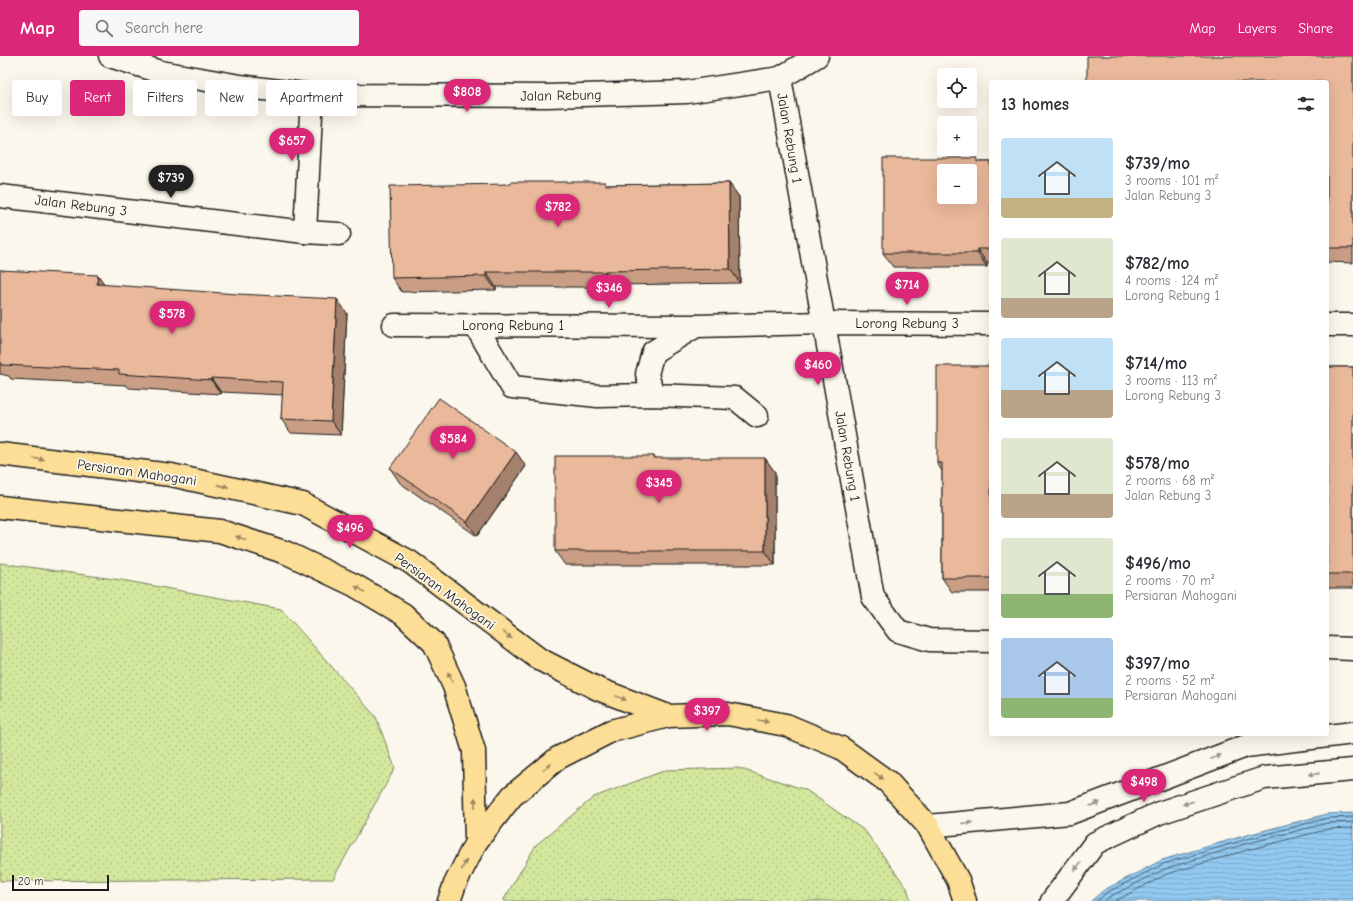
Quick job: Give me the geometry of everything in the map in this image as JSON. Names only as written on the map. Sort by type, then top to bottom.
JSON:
[{"type":"main road","name":"Persiaran Mahogani","points":[[0,454],[171,474],[303,504],[410,562],[539,659],[598,689],[668,716]]},
{"type":"main road","points":[[0,507],[220,531],[287,553],[354,585],[403,614],[434,642],[454,686],[474,751],[476,842]]},
{"type":"main road","points":[[449,901],[455,884],[476,842],[512,796],[558,758],[611,731],[668,716],[728,714],[786,725],[840,748],[888,782],[928,826],[958,880],[965,901]]},
{"type":"street","name":"Jalan Rebung","points":[[110,56],[168,73],[266,89]]},
{"type":"street","name":"Jalan Rebung","points":[[357,95],[547,96],[687,92],[780,78],[817,56]]},
{"type":"street","name":"Jalan Rebung 1","points":[[780,78],[873,596],[898,631],[929,640],[989,641]]},
{"type":"street","points":[[305,232],[311,116]]},
{"type":"street","name":"Jalan Rebung 3","points":[[0,196],[305,232],[339,234]]},
{"type":"street","name":"Lorong Rebung 3","points":[[824,323],[989,324]]},
{"type":"street","name":"Lorong Rebung 1","points":[[394,325],[696,326],[824,323]]},
{"type":"street","points":[[1329,324],[1353,325]]},
{"type":"street","points":[[475,325],[512,387],[598,396],[653,395],[734,398],[757,416]]},
{"type":"street","points":[[653,395],[647,374],[653,352],[696,326]]},
{"type":"street","points":[[1329,648],[1353,649]]},
{"type":"street","points":[[1329,736],[1353,733]]},
{"type":"street","points":[[928,826],[1070,813],[1246,746],[1328,736]]},
{"type":"street","points":[[1052,901],[1096,843],[1159,813],[1264,778],[1353,770]]},
{"type":"green space","points":[[0,563],[121,580],[281,609],[376,717],[395,768],[333,879],[0,881]]},
{"type":"green space","points":[[738,768],[806,790],[865,831],[907,888],[911,901],[503,901],[536,845],[594,797],[666,770]]},
{"type":"water","points":[[1353,813],[1353,901],[1091,901],[1104,890],[1162,860],[1243,836],[1327,814]]},
{"type":"building","points":[[1087,56],[1353,56],[1353,248],[1329,248],[1329,80],[1087,80]]},
{"type":"building","points":[[883,158],[977,158],[977,162],[989,162],[989,249],[977,249],[977,253],[883,253]]},
{"type":"building","points":[[510,182],[605,182],[605,185],[729,183],[730,269],[605,272],[486,272],[486,276],[392,278],[390,186],[510,184]]},
{"type":"building","points":[[0,270],[98,275],[97,284],[237,294],[337,299],[331,421],[281,419],[283,382],[211,378],[211,380],[119,374],[119,370],[1,365]]},
{"type":"building","points":[[937,366],[989,366],[989,578],[942,578],[942,463],[937,463]]},
{"type":"building","points":[[1329,367],[1353,367],[1353,574],[1329,574]]},
{"type":"building","points":[[439,398],[516,452],[467,522],[390,468]]},
{"type":"building","points":[[555,456],[765,458],[765,551],[555,551]]}]
